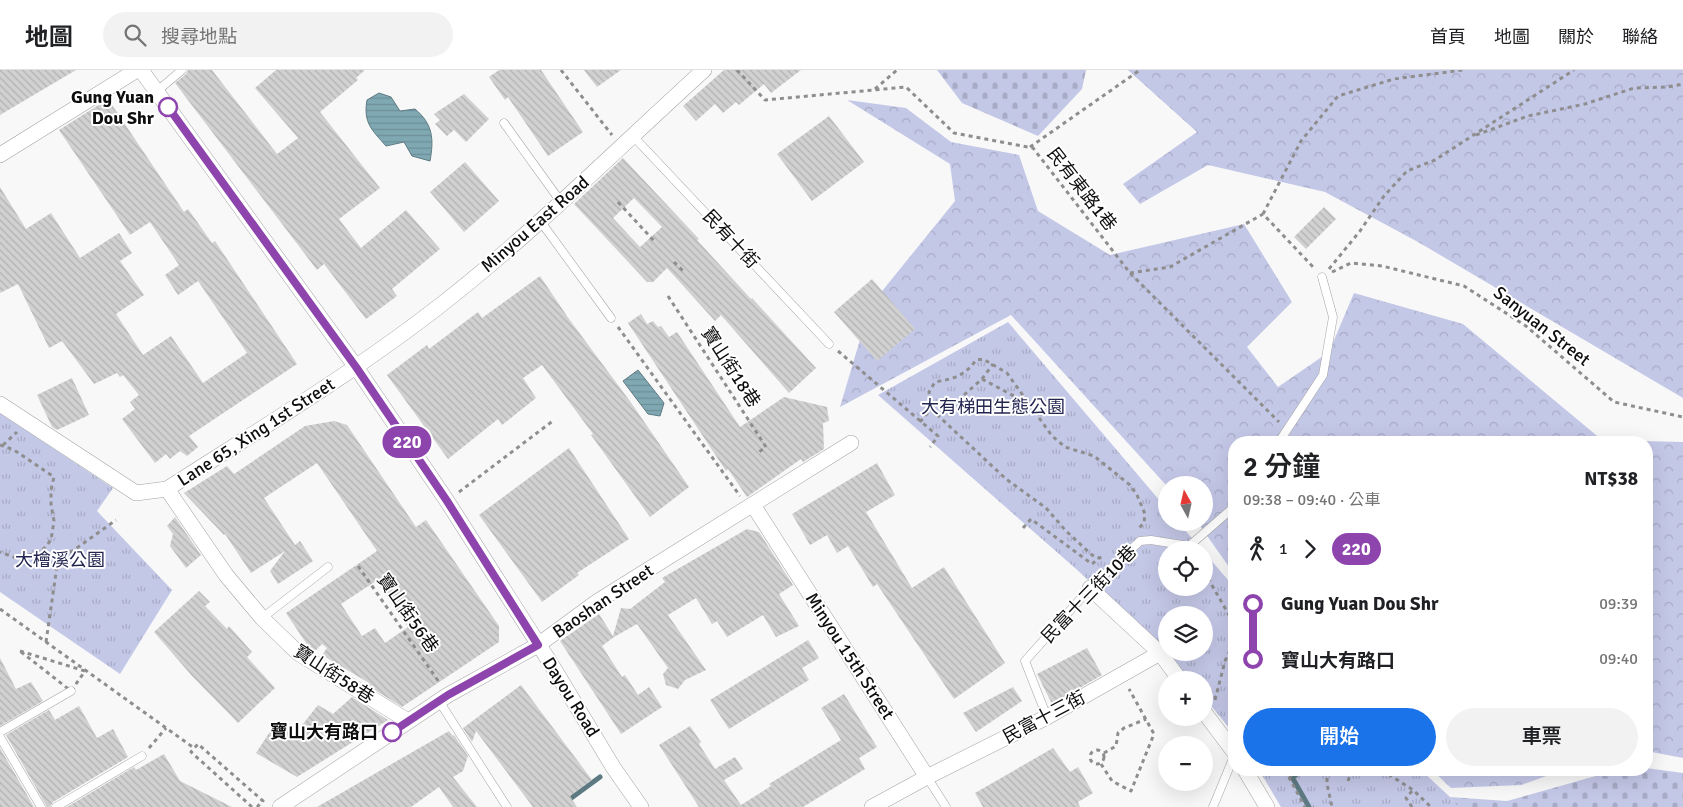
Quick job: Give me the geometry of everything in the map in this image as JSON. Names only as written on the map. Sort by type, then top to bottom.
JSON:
[{"type":"street","points":[[0,154],[137,70]]},
{"type":"street","name":"Dayou Road","points":[[141,70],[356,367],[447,501],[613,767],[641,807]]},
{"type":"street","name":"Minyou East Road","points":[[356,367],[442,304],[541,222],[632,135],[704,70]]},
{"type":"street","name":"Lane 65, Xing 1st Street","points":[[0,404],[136,493],[168,490],[356,367]]},
{"type":"street","name":"Baoshan Street","points":[[280,807],[439,701],[538,645],[598,601],[851,443]]},
{"type":"street","name":"寶山街58巷","points":[[168,490],[226,575],[262,618],[298,653],[408,721]]},
{"type":"street","name":"Minyou 15th Street","points":[[751,506],[927,777]]},
{"type":"street","points":[[1090,588],[1158,652]]},
{"type":"street","name":"民富十三街","points":[[872,807],[1046,717],[1158,655]]},
{"type":"street","points":[[1165,661],[1173,671]]},
{"type":"street","points":[[1213,724],[1228,744]]},
{"type":"street","points":[[1249,776],[1267,807]]},
{"type":"lane","points":[[156,92],[182,70]]},
{"type":"lane","points":[[504,123],[561,202]]},
{"type":"lane","name":"民有十街","points":[[632,135],[829,344]]},
{"type":"lane","points":[[541,222],[611,318]]},
{"type":"lane","points":[[1283,436],[1323,374],[1333,317],[1322,277]]},
{"type":"lane","name":"民富十三街10巷","points":[[1046,717],[1025,661],[1090,588],[1140,541],[1150,540],[1189,546],[1228,512]]},
{"type":"lane","points":[[262,618],[328,567]]},
{"type":"lane","points":[[0,732],[71,691]]},
{"type":"lane","points":[[439,701],[507,807]]},
{"type":"lane","points":[[0,737],[41,807]]},
{"type":"lane","points":[[56,807],[142,756]]},
{"type":"lane","points":[[1213,807],[1228,771]]},
{"type":"lane","name":"Minyou 15th Street","points":[[927,777],[946,807]]},
{"type":"path","points":[[561,70],[621,146]]},
{"type":"path","name":"民有東路1巷","points":[[737,70],[765,100],[906,87],[954,132],[1033,148],[1130,273],[1287,430]]},
{"type":"path","points":[[874,90],[897,70]]},
{"type":"path","points":[[1029,148],[1140,70]]},
{"type":"path","points":[[1130,273],[1170,267],[1264,214],[1301,141],[1338,96],[1394,78],[1463,70]]},
{"type":"path","points":[[1264,214],[1322,277],[1360,231],[1384,196],[1407,171],[1436,160],[1574,70]]},
{"type":"path","points":[[1470,138],[1528,116],[1584,104],[1634,88],[1668,87],[1683,84]]},
{"type":"path","points":[[618,202],[656,243]]},
{"type":"path","points":[[674,262],[683,271]]},
{"type":"path","name":"Sanyuan Street","points":[[1322,277],[1351,263],[1382,266],[1464,286],[1526,326],[1614,402],[1683,417]]},
{"type":"path","name":"寶山街18巷","points":[[668,296],[766,447],[759,452]]},
{"type":"path","points":[[611,318],[751,506]]},
{"type":"path","points":[[829,344],[938,436],[930,447]]},
{"type":"path","points":[[1099,558],[1092,555],[1066,531],[1046,508],[1006,479],[931,409],[929,392],[935,382],[961,376],[976,360],[984,359],[1007,373],[1052,436],[1065,446],[1094,456],[1130,485],[1145,514],[1144,523],[1138,529]]},
{"type":"path","points":[[964,395],[982,379],[994,364]]},
{"type":"path","points":[[982,379],[1028,403]]},
{"type":"path","points":[[920,422],[931,409]]},
{"type":"path","points":[[459,492],[554,420]]},
{"type":"path","points":[[0,445],[14,450],[54,478],[51,490],[54,521],[51,540],[40,552],[16,558],[0,552]]},
{"type":"path","points":[[1023,528],[1031,518],[1092,564],[1112,551]]},
{"type":"path","points":[[58,559],[116,520]]},
{"type":"path","points":[[40,552],[58,559]]},
{"type":"path","points":[[46,642],[58,559]]},
{"type":"path","name":"寶山街56巷","points":[[358,566],[435,676]]},
{"type":"path","points":[[1213,588],[1228,614]]},
{"type":"path","points":[[0,609],[194,748]]},
{"type":"path","points":[[71,691],[20,651],[85,671]]},
{"type":"path","points":[[1219,708],[1214,701],[1224,661],[1228,653]]},
{"type":"path","points":[[1104,753],[1097,749],[1092,751],[1090,755],[1092,762],[1101,764],[1112,781],[1131,791],[1154,734],[1121,675]]},
{"type":"path","points":[[1104,753],[1116,746],[1118,733],[1124,728],[1146,719]]},
{"type":"path","points":[[142,756],[166,728]]},
{"type":"path","points":[[252,807],[191,752],[198,744],[263,801],[259,806]]},
{"type":"path","points":[[1101,764],[1105,757],[1104,753]]},
{"type":"path","points":[[1327,776],[1332,807]]},
{"type":"path","points":[[1348,781],[1350,776]]},
{"type":"path","points":[[1391,776],[1413,790],[1428,802],[1431,807]]},
{"type":"path","points":[[1288,777],[1305,807]]},
{"type":"path","points":[[1412,807],[1406,798],[1413,790]]},
{"type":"green space","points":[[937,70],[1086,70],[1082,89],[1038,136],[962,103]]},
{"type":"green space","points":[[1128,70],[1683,70],[1683,398],[1418,242],[1325,192],[1208,165],[1140,204],[1123,184],[1197,132]]},
{"type":"green space","points":[[847,100],[906,108],[951,142],[1019,155],[1038,211],[1110,255],[1244,224],[1292,302],[1247,347],[1278,387],[1329,352],[1354,293],[1463,324],[1597,436],[1228,436],[1228,566],[1213,544],[1213,541],[1211,541],[1204,531],[1213,531],[1213,476],[1158,476],[1011,315],[840,407],[870,306],[955,201],[950,164]]},
{"type":"green space","name":"大有梯田生態公園","points":[[1008,322],[1158,499],[1158,531],[1186,531],[1194,541],[1158,541],[1158,596],[1213,596],[1213,562],[1228,580],[1228,727],[1213,708],[1213,671],[1182,671],[1174,661],[1213,661],[1213,606],[1158,606],[1158,645],[1075,568],[878,395]]},
{"type":"green space","name":"大檜溪公園","points":[[0,413],[113,488],[97,511],[172,590],[120,674],[0,592]]},
{"type":"green space","points":[[1653,441],[1683,442],[1683,758],[1653,752]]},
{"type":"green space","points":[[1653,769],[1683,773],[1683,807],[1458,807],[1450,797],[1507,801],[1596,776],[1653,776]]},
{"type":"green space","points":[[1263,776],[1427,776],[1458,807],[1281,807]]},
{"type":"green space","points":[[1438,776],[1546,776],[1521,785],[1451,788]]},
{"type":"shaded area","points":[[379,93],[391,97],[400,111],[415,109],[426,120],[432,139],[430,161],[412,156],[404,142],[386,146],[370,126],[366,115],[367,100]]},
{"type":"shaded area","points":[[638,370],[664,403],[660,416],[648,414],[623,381]]},
{"type":"building","points":[[0,70],[76,70],[0,115]]},
{"type":"building","points":[[188,70],[212,70],[277,154],[298,138],[255,88],[276,70],[365,70],[356,78],[358,80],[320,112],[380,188],[339,219],[361,248],[406,210],[440,249],[392,289],[397,296],[366,319],[324,264],[317,270],[175,83]]},
{"type":"building","points":[[499,70],[541,70],[583,132],[548,156],[508,97],[505,100],[489,77]]},
{"type":"building","points":[[584,70],[621,70],[597,87]]},
{"type":"building","points":[[724,70],[801,70],[771,93],[764,84],[739,105],[736,102],[723,113],[715,104],[696,121],[683,106]]},
{"type":"building","points":[[464,94],[489,119],[466,142],[454,130],[447,136],[435,124],[440,120],[434,114]]},
{"type":"building","points":[[108,99],[184,212],[188,209],[212,243],[215,241],[297,364],[189,436],[198,447],[187,456],[180,451],[170,459],[166,454],[155,463],[122,419],[135,409],[130,402],[139,395],[123,375],[120,377],[117,373],[94,384],[62,341],[49,348],[18,284],[0,293],[0,187],[26,229],[51,213],[80,258],[119,233],[132,253],[120,261],[144,295],[116,314],[143,355],[171,336],[203,383],[247,353],[198,281],[178,295],[165,275],[179,265],[150,222],[130,235],[59,130]]},
{"type":"building","points":[[829,116],[864,162],[812,201],[777,154]]},
{"type":"building","points":[[623,158],[816,368],[789,393],[721,315],[715,321],[667,268],[653,282],[647,282],[574,204]],"holes":[[[634,198],[662,227],[640,247],[613,218]]]},
{"type":"building","points":[[465,162],[499,201],[464,232],[430,192]]},
{"type":"building","points":[[1324,207],[1336,219],[1306,249],[1294,237]]},
{"type":"building","points":[[540,276],[689,487],[650,517],[591,435],[593,434],[542,365],[523,378],[536,398],[502,425],[498,419],[448,459],[387,375],[427,345],[429,349],[478,312],[482,318]]},
{"type":"building","points":[[872,279],[915,329],[877,361],[834,312]]},
{"type":"building","points":[[641,314],[647,324],[653,321],[658,327],[661,326],[669,337],[677,332],[740,427],[784,397],[827,407],[829,421],[823,423],[824,449],[803,462],[801,459],[747,497],[728,469],[726,471],[628,323]]},
{"type":"building","points":[[72,378],[89,415],[57,430],[52,427],[37,395]]},
{"type":"building","points":[[334,421],[347,425],[416,527],[426,520],[499,626],[499,642],[402,707],[367,685],[369,683],[322,655],[327,648],[322,644],[315,651],[308,646],[286,613],[377,551],[317,463],[264,498],[295,545],[300,541],[313,561],[278,584],[270,571],[285,551],[251,573],[225,534],[184,493],[227,466],[234,474],[305,426]],"holes":[[[376,581],[408,627],[385,643],[375,628],[362,636],[341,604]]]},
{"type":"building","points":[[569,448],[629,539],[577,573],[579,575],[542,602],[479,515]]},
{"type":"building","points":[[877,463],[895,495],[866,512],[912,588],[944,567],[1005,663],[954,699],[877,584],[873,587],[848,546],[837,553],[827,535],[810,545],[792,514]]},
{"type":"building","points":[[175,517],[201,555],[186,568],[170,546],[173,534],[167,526]]},
{"type":"building","points":[[747,529],[759,532],[793,585],[779,594],[799,626],[776,637],[763,615],[727,637],[717,621],[712,624],[696,598],[668,615],[706,670],[685,680],[678,689],[666,685],[663,674],[668,668],[637,624],[614,637],[602,646],[622,677],[625,675],[638,695],[649,687],[662,707],[621,734],[560,641],[599,614],[613,636],[621,608],[630,609],[665,582],[662,578]]},
{"type":"building","points":[[199,591],[210,602],[205,606],[227,629],[229,626],[252,652],[247,657],[275,688],[238,723],[192,676],[154,632]]},
{"type":"building","points":[[808,640],[819,658],[802,668],[809,680],[729,729],[710,700]]},
{"type":"building","points":[[1087,648],[1102,675],[1052,704],[1037,674]]},
{"type":"building","points":[[0,658],[16,689],[31,682],[43,701],[0,726]]},
{"type":"building","points":[[521,685],[592,780],[570,796],[577,807],[533,807],[476,731],[472,742],[463,728]]},
{"type":"building","points":[[1013,687],[1022,701],[976,732],[963,713]]},
{"type":"building","points":[[844,694],[877,747],[859,758],[865,769],[803,807],[699,807],[659,745],[690,726],[715,769],[735,757],[743,769],[724,780],[741,805],[771,786],[769,784],[841,740],[821,708]]},
{"type":"building","points":[[352,697],[388,720],[297,777],[256,753],[277,721],[295,734],[318,705],[333,714]]},
{"type":"building","points":[[79,706],[97,738],[113,729],[128,757],[53,802],[50,807],[47,807],[6,735],[49,710],[55,720]]},
{"type":"building","points":[[449,731],[454,735],[468,756],[463,771],[453,777],[477,807],[453,807],[439,787],[411,807],[317,807]]},
{"type":"building","points":[[0,748],[34,807],[0,807]]},
{"type":"building","points":[[1053,748],[1070,772],[1078,767],[1093,793],[1078,802],[1080,807],[983,807],[975,793]]},
{"type":"building","points":[[164,754],[180,781],[232,807],[67,807],[134,767],[136,770]]},
{"type":"waterway","points":[[1294,776],[1292,777],[1309,807]]},
{"type":"waterway","points":[[559,807],[600,777]]},
{"type":"bus line","name":"220","points":[[168,107],[356,367],[447,501],[538,645],[448,695],[392,732]]},
{"type":"place","name":"Gung Yuan Dou Shr","points":[[168,107]]},
{"type":"place","name":"寶山大有路口","points":[[392,732]]}]
